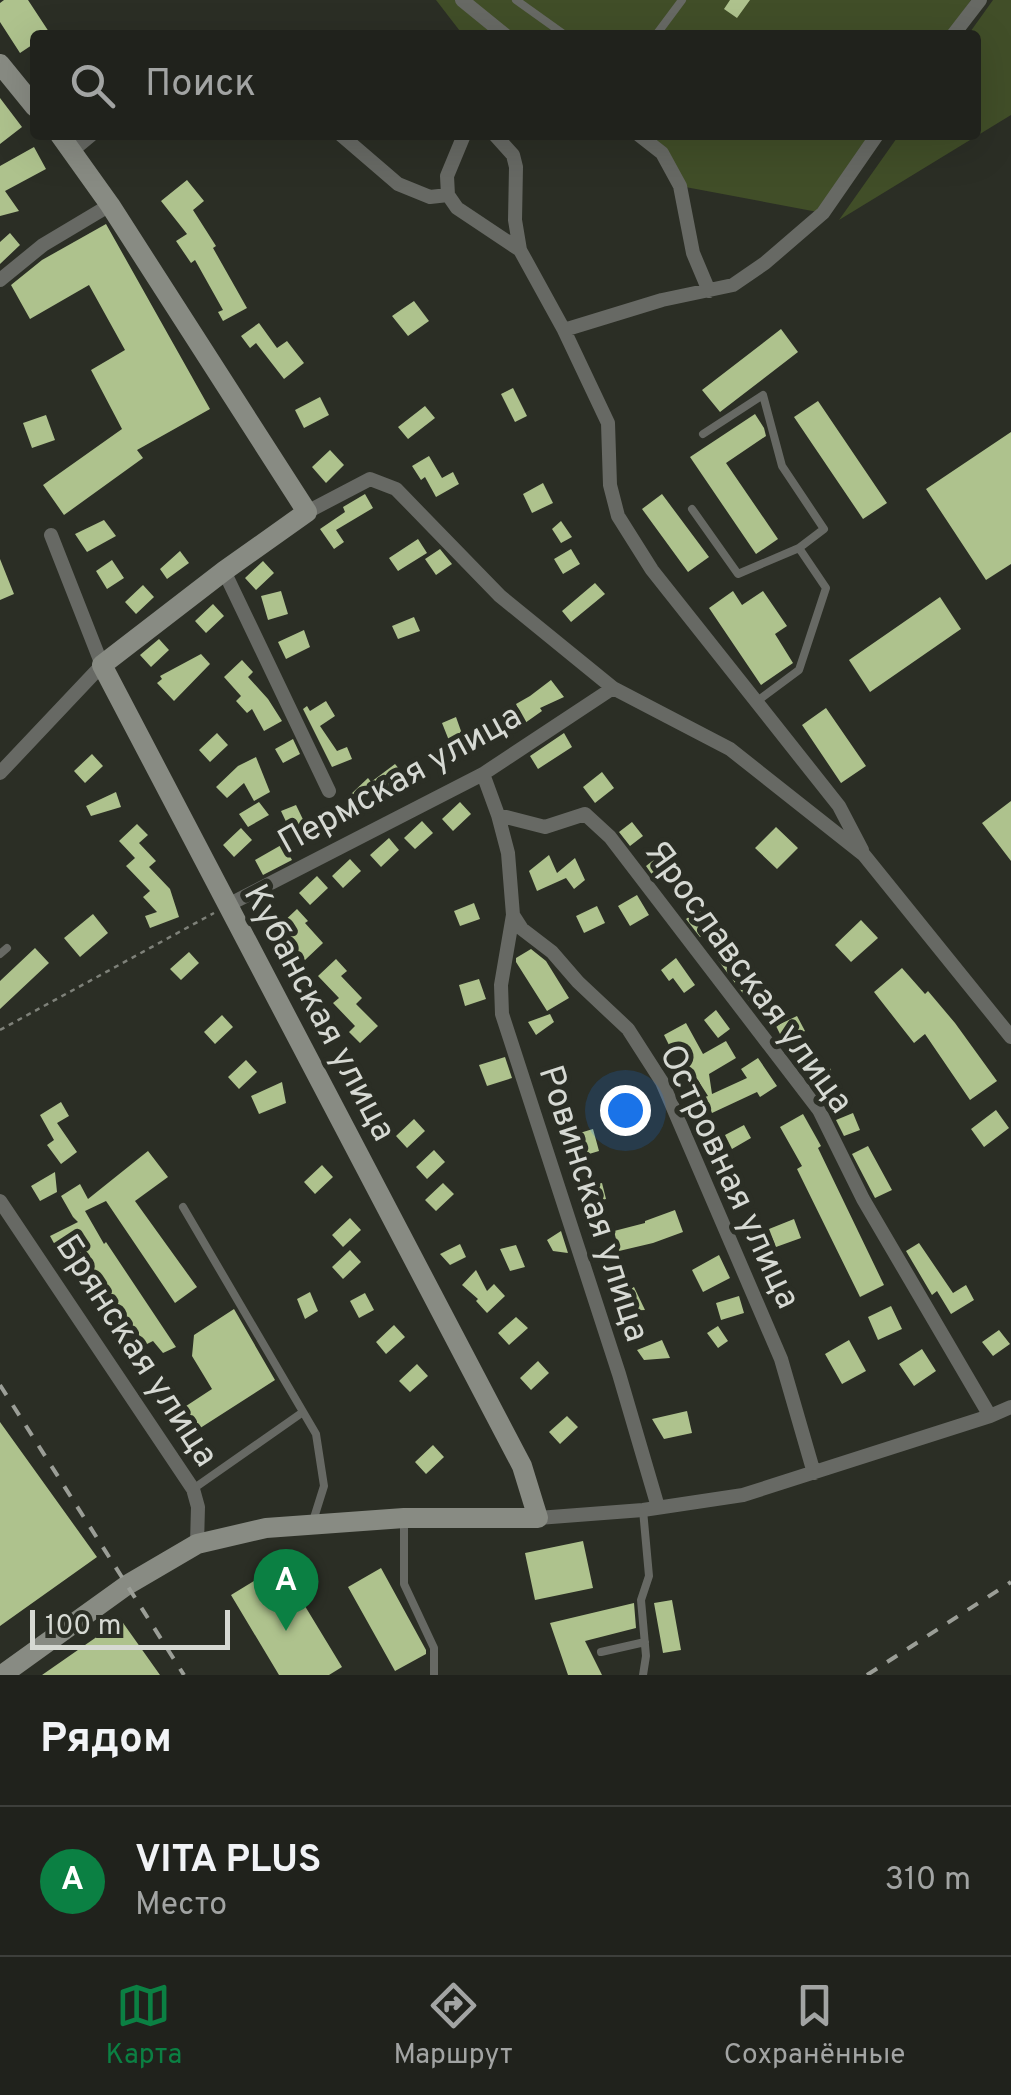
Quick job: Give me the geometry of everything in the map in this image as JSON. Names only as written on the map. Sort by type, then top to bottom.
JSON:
[{"type":"street","points":[[957,30],[980,0]]},
{"type":"street","points":[[468,1],[500,30]]},
{"type":"street","points":[[0,64],[30,100]]},
{"type":"street","points":[[347,140],[398,184],[430,197],[448,195]]},
{"type":"street","points":[[462,140],[447,176],[448,195],[457,208],[520,250]]},
{"type":"street","points":[[500,140],[513,155],[516,167],[515,220],[520,250],[608,422],[610,485],[618,516],[652,570],[839,806],[864,855],[1011,1037]]},
{"type":"street","points":[[645,140],[662,154],[680,186],[693,252],[709,291]]},
{"type":"street","points":[[564,330],[662,300],[733,286],[822,213],[873,140]]},
{"type":"street","points":[[66,143],[110,204],[308,512]]},
{"type":"street","points":[[0,280],[42,245],[110,204]]},
{"type":"street","points":[[0,773],[102,665],[308,512],[370,479],[396,489],[500,596],[613,688],[730,749],[864,855]]},
{"type":"street","name":"Кубанская улица","points":[[51,535],[102,665],[522,1466],[538,1518]]},
{"type":"street","points":[[224,571],[329,791]]},
{"type":"street","name":"Пермская улица","points":[[228,905],[482,774],[613,688]]},
{"type":"street","points":[[482,774],[508,853],[513,914]]},
{"type":"street","name":"Ярославская улица","points":[[498,815],[544,826],[585,814],[610,837],[819,1110],[863,1199],[990,1416]]},
{"type":"street","name":"Островная улица","points":[[513,914],[522,929],[552,952],[628,1029],[662,1082],[782,1358],[814,1473]]},
{"type":"street","name":"Ровинская улица","points":[[513,914],[500,984],[502,1014],[658,1507]]},
{"type":"street","name":"Брянская улица","points":[[0,1201],[193,1489],[198,1507],[197,1544]]},
{"type":"street","points":[[2,1675],[127,1586],[197,1544],[266,1528],[404,1518],[538,1518],[643,1510],[743,1495],[1011,1406]]},
{"type":"lane","points":[[516,0],[558,30]]},
{"type":"lane","points":[[660,30],[682,0]]},
{"type":"lane","points":[[692,510],[738,574],[799,548],[824,529],[782,466],[762,395],[703,434]]},
{"type":"lane","points":[[756,702],[800,670],[826,588],[799,548]]},
{"type":"lane","points":[[183,1206],[316,1434],[324,1486],[312,1525]]},
{"type":"lane","points":[[193,1489],[303,1412]]},
{"type":"lane","points":[[643,1510],[649,1576],[641,1600],[646,1656],[643,1675]]},
{"type":"lane","points":[[404,1518],[404,1584],[434,1648],[434,1675]]},
{"type":"lane","points":[[601,1652],[645,1642]]},
{"type":"path","points":[[0,1030],[228,905]]},
{"type":"green space","points":[[436,0],[971,0],[950,30],[459,30]]},
{"type":"green space","points":[[993,0],[1011,0],[1011,115],[981,133],[981,30],[972,30]]},
{"type":"green space","points":[[646,140],[874,140],[823,213],[680,186]]},
{"type":"green space","points":[[895,140],[970,140],[839,220]]},
{"type":"building","points":[[28,0],[48,30],[30,30],[30,46],[20,53],[0,22],[0,3]]},
{"type":"building","points":[[730,0],[750,0],[737,18],[724,9]]},
{"type":"building","points":[[0,98],[22,127],[0,144]]},
{"type":"building","points":[[34,147],[46,169],[5,191],[19,211],[0,216],[0,166]]},
{"type":"building","points":[[187,180],[204,201],[193,210],[247,308],[223,321],[218,312],[223,310],[195,260],[191,263],[176,241],[187,234],[161,201]]},
{"type":"building","points":[[106,224],[210,409],[137,450],[143,458],[64,515],[43,485],[122,429],[91,370],[125,350],[89,285],[30,319],[11,285],[42,260]]},
{"type":"building","points":[[10,233],[20,245],[0,264],[0,242]]},
{"type":"building","points":[[414,301],[429,321],[408,336],[392,316]]},
{"type":"building","points":[[259,323],[277,348],[287,341],[304,363],[284,379],[256,343],[250,348],[241,336]]},
{"type":"building","points":[[781,329],[798,352],[720,412],[702,390]]},
{"type":"building","points":[[513,388],[527,416],[515,422],[501,394]]},
{"type":"building","points":[[320,397],[329,415],[304,428],[295,410]]},
{"type":"building","points":[[818,401],[887,503],[863,519],[794,417]]},
{"type":"building","points":[[425,406],[435,418],[408,439],[398,427]]},
{"type":"building","points":[[755,414],[766,436],[726,463],[778,539],[756,554],[690,457]]},
{"type":"building","points":[[46,415],[55,440],[32,448],[23,423]]},
{"type":"building","points":[[1011,432],[1011,564],[986,580],[926,489]]},
{"type":"building","points":[[330,450],[344,465],[326,483],[312,467]]},
{"type":"building","points":[[429,456],[442,478],[453,472],[459,484],[436,497],[425,477],[421,480],[412,466]]},
{"type":"building","points":[[543,483],[553,503],[532,513],[523,494]]},
{"type":"building","points":[[365,494],[373,508],[336,530],[344,542],[334,549],[320,529],[345,512],[343,507]]},
{"type":"building","points":[[662,494],[709,557],[688,572],[642,509]]},
{"type":"building","points":[[104,520],[116,536],[87,552],[75,534]]},
{"type":"building","points":[[561,521],[572,537],[561,543],[552,529]]},
{"type":"building","points":[[418,539],[427,553],[398,571],[389,558]]},
{"type":"building","points":[[440,549],[452,564],[436,575],[425,559]]},
{"type":"building","points":[[571,549],[580,564],[563,574],[554,559]]},
{"type":"building","points":[[180,551],[189,563],[167,579],[160,569]]},
{"type":"building","points":[[0,559],[14,594],[0,600]]},
{"type":"building","points":[[112,560],[124,578],[107,589],[96,571]]},
{"type":"building","points":[[263,561],[274,573],[256,590],[245,578]]},
{"type":"building","points":[[595,583],[605,594],[571,622],[562,611]]},
{"type":"building","points":[[143,585],[154,597],[136,614],[125,602]]},
{"type":"building","points":[[281,591],[288,614],[268,620],[261,596]]},
{"type":"building","points":[[733,591],[742,605],[763,591],[787,626],[775,634],[793,663],[761,685],[709,608]]},
{"type":"building","points":[[940,597],[961,629],[870,692],[849,660]]},
{"type":"building","points":[[213,604],[224,616],[206,633],[195,621]]},
{"type":"building","points":[[414,617],[420,631],[398,639],[392,626]]},
{"type":"building","points":[[304,630],[310,647],[286,659],[278,642]]},
{"type":"building","points":[[159,639],[169,650],[151,667],[140,655]]},
{"type":"building","points":[[201,654],[210,664],[174,701],[157,683],[162,679],[160,676]]},
{"type":"building","points":[[242,660],[253,672],[248,677],[282,721],[264,731],[252,709],[247,713],[236,701],[241,696],[224,677]]},
{"type":"building","points":[[551,680],[564,697],[540,708],[542,711],[525,723],[516,704]]},
{"type":"building","points":[[326,701],[335,716],[320,726],[337,751],[347,747],[352,759],[332,767],[303,709],[307,706],[310,711]]},
{"type":"building","points":[[826,708],[866,766],[841,783],[802,725]]},
{"type":"building","points":[[456,717],[467,748],[454,753],[442,723]]},
{"type":"building","points":[[217,733],[228,745],[210,762],[199,750]]},
{"type":"building","points":[[564,733],[572,747],[538,769],[530,756]]},
{"type":"building","points":[[293,739],[300,754],[283,763],[275,749]]},
{"type":"building","points":[[92,754],[103,766],[85,783],[74,771]]},
{"type":"building","points":[[256,757],[270,792],[254,801],[244,783],[227,798],[216,787],[238,766]]},
{"type":"building","points":[[395,764],[406,777],[391,788],[392,799],[366,802],[361,807],[350,795],[368,778],[371,782]]},
{"type":"building","points":[[602,772],[614,788],[595,803],[583,787]]},
{"type":"building","points":[[116,792],[121,807],[91,816],[86,806]]},
{"type":"building","points":[[1011,801],[1011,861],[982,823]]},
{"type":"building","points":[[259,802],[269,815],[248,827],[239,814]]},
{"type":"building","points":[[460,802],[471,814],[453,831],[442,819]]},
{"type":"building","points":[[296,805],[311,836],[296,843],[281,811]]},
{"type":"building","points":[[332,809],[343,821],[325,838],[314,826]]},
{"type":"building","points":[[422,821],[433,833],[415,849],[404,838]]},
{"type":"building","points":[[632,822],[643,836],[630,846],[619,832]]},
{"type":"building","points":[[137,824],[148,835],[139,843],[156,861],[149,867],[170,889],[179,917],[150,928],[145,916],[157,912],[143,897],[150,891],[126,866],[135,858],[119,841]]},
{"type":"building","points":[[776,827],[798,848],[777,869],[755,848]]},
{"type":"building","points":[[241,828],[252,840],[234,857],[223,845]]},
{"type":"building","points":[[389,838],[399,850],[381,867],[370,855]]},
{"type":"building","points":[[283,844],[292,860],[263,875],[255,860]]},
{"type":"building","points":[[549,855],[557,873],[575,858],[585,880],[574,889],[566,878],[537,891],[529,871]]},
{"type":"building","points":[[660,855],[668,864],[653,876],[646,866]]},
{"type":"building","points":[[350,859],[361,871],[343,888],[332,876]]},
{"type":"building","points":[[317,876],[328,888],[310,905],[299,893]]},
{"type":"building","points":[[637,895],[649,915],[630,926],[618,906]]},
{"type":"building","points":[[474,903],[480,919],[460,926],[454,911]]},
{"type":"building","points":[[705,905],[718,922],[700,937],[686,919]]},
{"type":"building","points":[[597,906],[605,923],[584,933],[576,916]]},
{"type":"building","points":[[297,909],[323,943],[305,960],[279,926]]},
{"type":"building","points":[[93,914],[108,933],[80,957],[64,938]]},
{"type":"building","points":[[861,920],[878,938],[851,962],[835,945]]},
{"type":"building","points":[[735,945],[746,960],[741,964],[768,998],[754,1008],[717,959]]},
{"type":"building","points":[[35,948],[49,963],[0,1009],[0,981]]},
{"type":"building","points":[[531,949],[546,961],[569,998],[547,1011],[516,962],[516,958]]},
{"type":"building","points":[[189,952],[199,963],[181,980],[170,969]]},
{"type":"building","points":[[676,958],[695,985],[684,993],[661,970]]},
{"type":"building","points":[[336,959],[347,971],[341,976],[362,998],[356,1004],[378,1026],[360,1043],[349,1032],[355,1026],[333,1003],[339,998],[318,976]]},
{"type":"building","points":[[902,968],[955,1023],[997,1081],[970,1100],[925,1034],[914,1043],[874,992]]},
{"type":"building","points":[[479,979],[486,999],[465,1006],[459,985]]},
{"type":"building","points":[[716,1010],[730,1029],[718,1038],[704,1020]]},
{"type":"building","points":[[550,1014],[554,1022],[536,1035],[528,1022]]},
{"type":"building","points":[[222,1015],[233,1027],[215,1044],[204,1032]]},
{"type":"building","points":[[797,1016],[805,1031],[784,1042],[776,1026]]},
{"type":"building","points":[[686,1023],[703,1054],[726,1041],[736,1058],[709,1074],[712,1094],[747,1078],[741,1069],[758,1058],[777,1086],[760,1097],[757,1092],[712,1113],[705,1097],[708,1096],[680,1052],[674,1055],[664,1035]]},
{"type":"building","points":[[505,1057],[512,1078],[487,1086],[479,1065]]},
{"type":"building","points":[[246,1060],[257,1072],[239,1089],[228,1077]]},
{"type":"building","points":[[830,1068],[836,1083],[818,1091],[807,1077]]},
{"type":"building","points":[[282,1082],[286,1103],[259,1114],[251,1096]]},
{"type":"building","points":[[61,1102],[69,1116],[57,1123],[77,1152],[61,1164],[47,1145],[54,1140],[40,1115]]},
{"type":"building","points":[[996,1110],[1009,1128],[984,1147],[971,1129]]},
{"type":"building","points":[[853,1113],[860,1130],[844,1136],[836,1120]]},
{"type":"building","points":[[803,1114],[884,1285],[860,1297],[797,1169],[802,1166],[780,1127]]},
{"type":"building","points":[[414,1119],[425,1131],[407,1148],[396,1136]]},
{"type":"building","points":[[744,1125],[751,1138],[732,1149],[725,1135]]},
{"type":"building","points":[[593,1129],[599,1151],[579,1157],[573,1135]]},
{"type":"building","points":[[868,1146],[892,1190],[875,1198],[852,1154]]},
{"type":"building","points":[[434,1150],[445,1162],[427,1179],[416,1167]]},
{"type":"building","points":[[148,1151],[168,1177],[135,1201],[197,1287],[175,1303],[106,1201],[85,1211],[176,1347],[163,1353],[153,1341],[137,1349],[69,1251],[61,1256],[50,1236],[78,1222],[61,1196],[80,1184],[88,1199]]},
{"type":"building","points":[[322,1165],[333,1177],[315,1194],[304,1182]]},
{"type":"building","points":[[55,1172],[57,1192],[40,1201],[31,1186]]},
{"type":"building","points":[[443,1183],[454,1194],[436,1211],[425,1200]]},
{"type":"building","points":[[602,1183],[606,1199],[583,1204],[580,1188]]},
{"type":"building","points":[[675,1210],[683,1232],[619,1251],[614,1231]]},
{"type":"building","points":[[350,1218],[361,1230],[343,1247],[332,1235]]},
{"type":"building","points":[[794,1219],[801,1238],[776,1247],[769,1229]]},
{"type":"building","points":[[561,1231],[568,1253],[553,1251],[547,1240]]},
{"type":"building","points":[[919,1243],[953,1293],[966,1285],[974,1300],[951,1314],[937,1291],[932,1295],[906,1251]]},
{"type":"building","points":[[460,1244],[466,1257],[450,1265],[440,1254]]},
{"type":"building","points":[[516,1245],[525,1267],[510,1271],[500,1249]]},
{"type":"building","points":[[350,1250],[361,1262],[343,1279],[332,1267]]},
{"type":"building","points":[[719,1255],[730,1278],[703,1292],[692,1270]]},
{"type":"building","points":[[476,1270],[487,1291],[494,1284],[505,1296],[487,1313],[462,1285]]},
{"type":"building","points":[[634,1287],[645,1310],[621,1311],[614,1297]]},
{"type":"building","points":[[310,1292],[318,1311],[305,1319],[297,1299]]},
{"type":"building","points":[[365,1293],[374,1310],[359,1318],[350,1301]]},
{"type":"building","points":[[739,1296],[744,1313],[721,1320],[716,1303]]},
{"type":"building","points":[[891,1306],[902,1329],[878,1340],[868,1317]]},
{"type":"building","points":[[234,1309],[275,1380],[194,1432],[180,1410],[212,1389],[192,1356],[194,1335]]},
{"type":"building","points":[[516,1317],[528,1328],[509,1345],[498,1333]]},
{"type":"building","points":[[394,1325],[405,1337],[386,1354],[376,1342]]},
{"type":"building","points":[[718,1326],[728,1341],[718,1348],[707,1333]]},
{"type":"building","points":[[999,1330],[1010,1344],[993,1356],[982,1342]]},
{"type":"building","points":[[662,1340],[670,1358],[644,1360],[637,1350]]},
{"type":"building","points":[[849,1340],[866,1371],[842,1384],[825,1354]]},
{"type":"building","points":[[922,1349],[936,1371],[914,1386],[899,1364]]},
{"type":"building","points":[[538,1361],[549,1373],[531,1390],[520,1378]]},
{"type":"building","points":[[417,1364],[428,1376],[410,1392],[399,1381]]},
{"type":"building","points":[[687,1411],[692,1433],[664,1439],[652,1419]]},
{"type":"building","points":[[567,1416],[578,1427],[560,1444],[549,1432]]},
{"type":"building","points":[[0,1422],[97,1557],[0,1626]]},
{"type":"building","points":[[433,1445],[444,1457],[426,1474],[415,1462]]},
{"type":"building","points":[[583,1541],[593,1588],[535,1600],[525,1553]]},
{"type":"building","points":[[280,1565],[342,1667],[329,1675],[279,1675],[231,1595]]},
{"type":"building","points":[[381,1568],[426,1650],[426,1654],[395,1671],[348,1587]]},
{"type":"building","points":[[672,1600],[681,1650],[663,1653],[654,1603]]},
{"type":"building","points":[[634,1603],[636,1628],[585,1641],[602,1675],[568,1675],[550,1623]]},
{"type":"building","points":[[121,1620],[160,1675],[42,1675]]},
{"type":"railway","points":[[0,1385],[184,1675]]},
{"type":"railway","points":[[867,1675],[1011,1582]]},
{"type":"place","name":"VITA PLUS","points":[[286,1631]]}]
